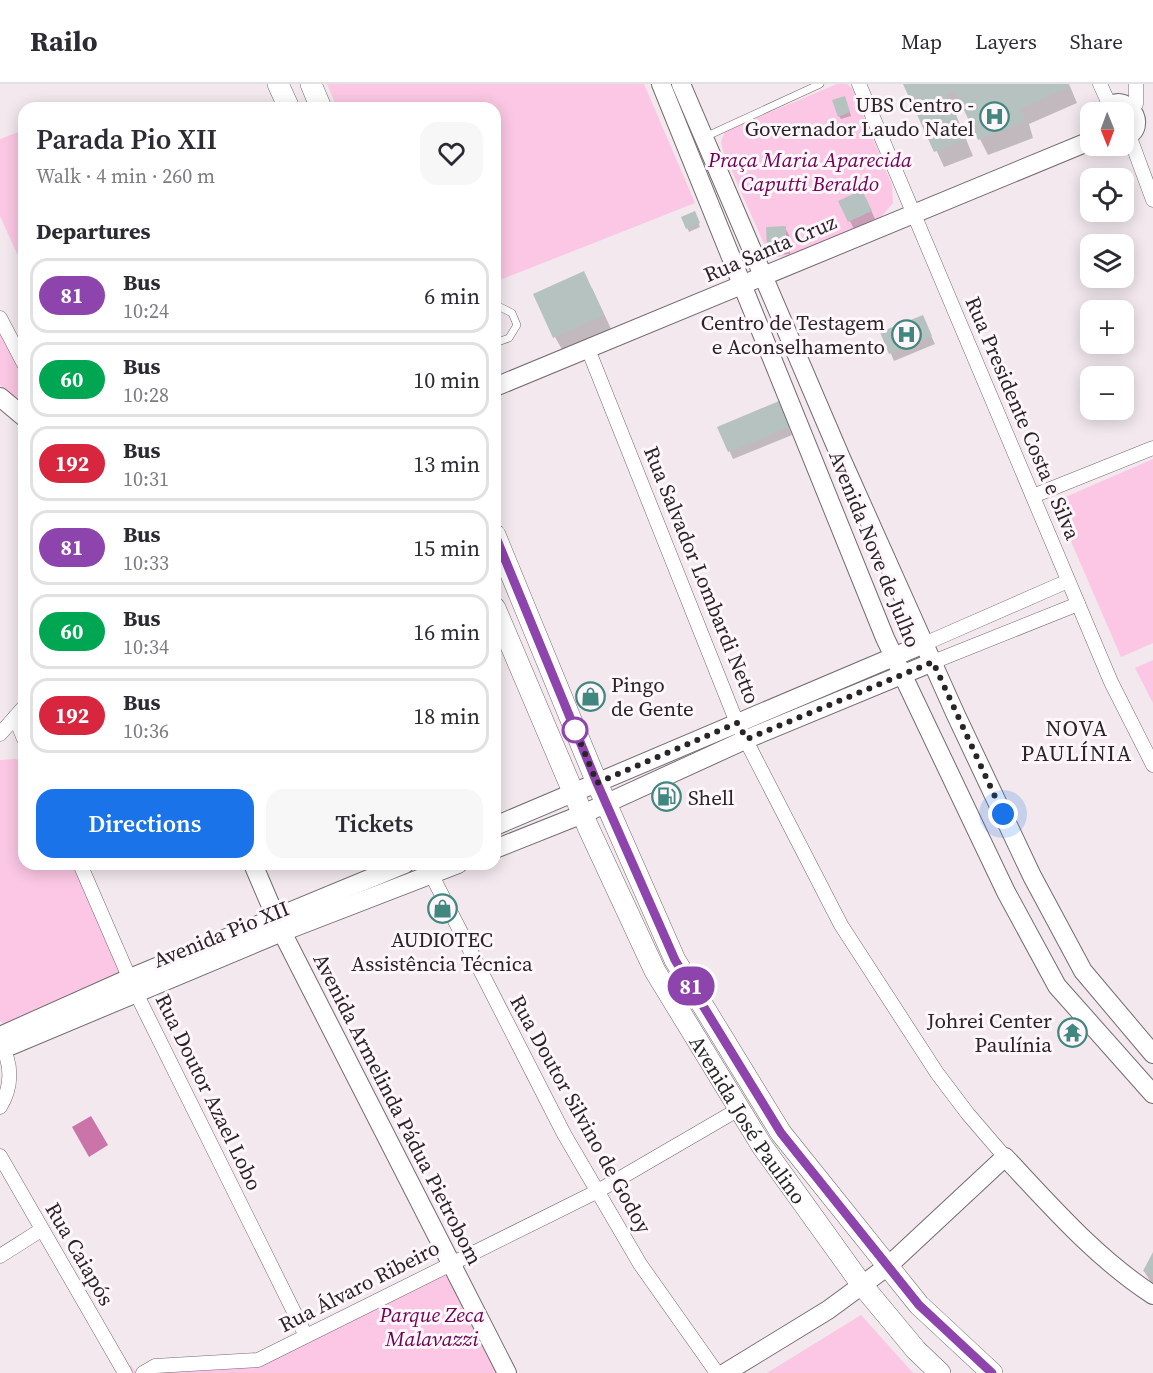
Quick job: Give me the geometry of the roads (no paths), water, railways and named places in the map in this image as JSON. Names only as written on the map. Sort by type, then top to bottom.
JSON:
[{"type":"main road","points":[[278,84],[286,102]]},
{"type":"main road","points":[[311,84],[318,102]]},
{"type":"main road","name":"Avenida José Paulino","points":[[501,550],[606,804],[669,948],[694,991],[781,1133],[919,1305],[992,1373]]},
{"type":"main road","name":"Avenida José Paulino","points":[[501,622],[574,794],[655,971],[762,1146],[862,1285],[916,1350],[940,1373]]},
{"type":"street","name":"Avenida Nove de Julho","points":[[662,84],[894,658],[1006,892],[1057,986],[1153,1094]]},
{"type":"street","name":"Avenida Nove de Julho","points":[[681,84],[924,644],[1032,876],[1083,971],[1153,1054]]},
{"type":"street","name":"Rua Presidente Costa e Silva","points":[[860,84],[1111,682],[1153,765]]},
{"type":"street","points":[[1100,84],[1106,102]]},
{"type":"street","points":[[1134,132],[1137,131],[1145,111],[1136,84]]},
{"type":"street","name":"Rua Santa Cruz","points":[[1063,151],[1080,138]]},
{"type":"street","name":"Rua Santa Cruz","points":[[501,385],[1080,145]]},
{"type":"street","points":[[1134,155],[1153,200]]},
{"type":"street","points":[[0,318],[18,352]]},
{"type":"street","name":"Rua Salvador Lombardi Netto","points":[[588,349],[737,723],[842,925],[938,1073],[968,1114],[1077,1234],[1132,1281],[1153,1295]]},
{"type":"street","points":[[1033,496],[1153,448]]},
{"type":"street","points":[[501,824],[894,658],[1068,581]]},
{"type":"street","points":[[501,847],[606,804],[747,739],[1078,604]]},
{"type":"street","points":[[0,734],[18,713]]},
{"type":"street","points":[[654,760],[662,778]]},
{"type":"street","name":"Rua Doutor Azael Lobo","points":[[83,870],[133,985],[306,1336]]},
{"type":"street","name":"Avenida Armelinda Pádua Pietrobom","points":[[256,870],[279,925],[507,1373]]},
{"type":"street","name":"Avenida Pio XII","points":[[279,925],[393,870]]},
{"type":"street","name":"Avenida Pio XII","points":[[1,1043],[133,985],[279,925],[425,870]]},
{"type":"street","name":"Rua Doutor Silvino de Godoy","points":[[429,870],[564,1134],[640,1264],[717,1373]]},
{"type":"street","points":[[0,1107],[10,1082],[9,1065],[1,1043]]},
{"type":"street","name":"Rua Álvaro Ribeiro","points":[[143,1373],[155,1366],[258,1360],[598,1191],[740,1109]]},
{"type":"street","name":"Rua Caiapós","points":[[0,1156],[118,1369]]},
{"type":"street","points":[[725,1373],[828,1310],[888,1266],[1005,1156]]},
{"type":"street","points":[[0,1256],[41,1230]]},
{"type":"lane","points":[[703,138],[820,84]]},
{"type":"lane","points":[[501,308],[512,313],[517,325],[509,338],[501,341]]},
{"type":"place","name":"UBS Centro - Governador Laudo Natel","points":[[995,116]]},
{"type":"place","name":"Centro de Testagem e Aconselhamento","points":[[906,334]]},
{"type":"place","name":"Pingo de Gente","points":[[590,696]]},
{"type":"place","name":"Shell","points":[[667,797]]},
{"type":"place","name":"AUDIOTEC Assistência Técnica","points":[[442,908]]},
{"type":"place","name":"Johrei Center Paulínia","points":[[1073,1032]]},
{"type":"district","name":"NOVA PAULÍNIA","points":[[1077,740]]},
{"type":"park label","name":"Praça Maria Aparecida Caputti Beraldo","points":[[810,171]]},
{"type":"park label","name":"Parque Zeca Malavazzi","points":[[432,1326]]}]
